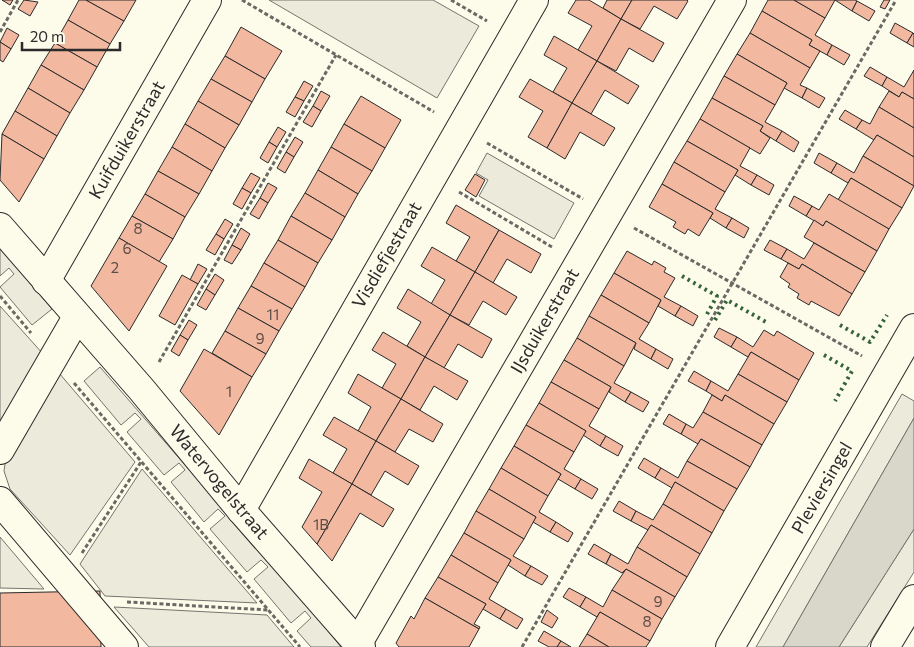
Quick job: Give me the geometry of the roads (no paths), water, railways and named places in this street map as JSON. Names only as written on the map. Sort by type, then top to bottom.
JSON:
[{"type":"street","name":"Kuifduikerstraat","points":[[46,281],[208,0]]},
{"type":"street","name":"Visdiefjestraat","points":[[241,510],[534,0]]},
{"type":"street","name":"IJsduikerstraat","points":[[360,645],[732,0]]},
{"type":"street","name":"Watervogelstraat","points":[[0,227],[142,390],[241,510],[360,645]]},
{"type":"street","points":[[0,450],[77,317]]},
{"type":"street","name":"Pleviersingel","points":[[730,647],[914,328]]},
{"type":"street","points":[[0,501],[124,647]]},
{"type":"street","points":[[884,647],[914,600]]}]
